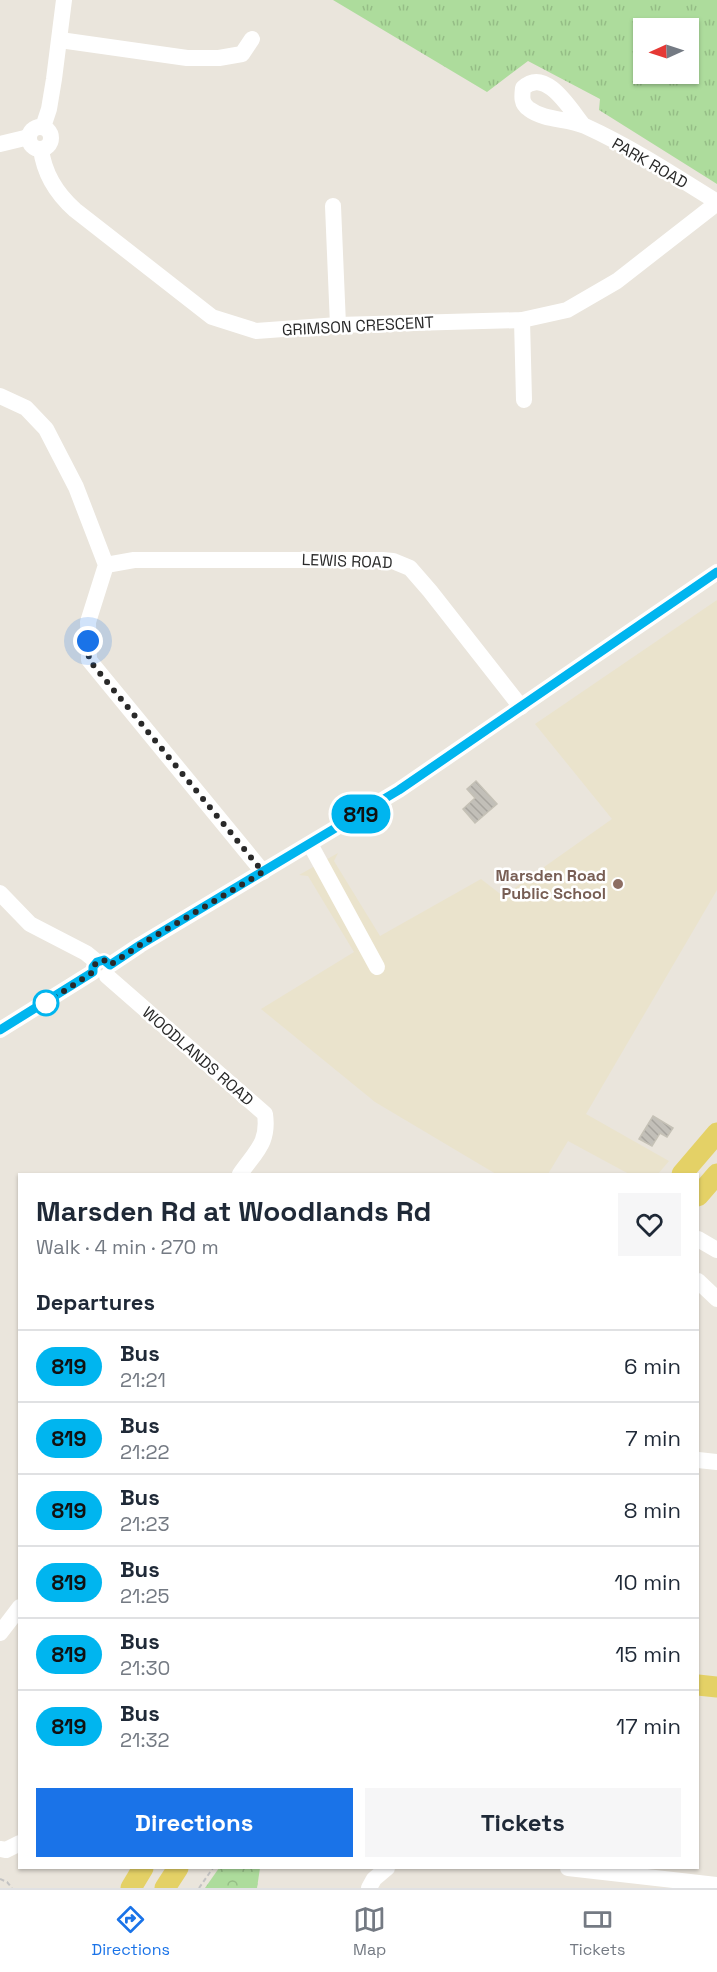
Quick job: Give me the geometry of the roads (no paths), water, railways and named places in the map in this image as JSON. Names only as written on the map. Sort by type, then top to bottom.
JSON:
[{"type":"main road","points":[[683,1173],[717,1132]]},
{"type":"main road","points":[[699,1195],[717,1174]]},
{"type":"main road","points":[[699,1685],[717,1686]]},
{"type":"main road","points":[[131,1888],[142,1869]]},
{"type":"main road","points":[[165,1888],[177,1869]]},
{"type":"street","points":[[0,144],[35,143],[48,146],[51,140],[50,133],[43,127],[49,109],[64,0]]},
{"type":"street","points":[[60,40],[187,58],[219,58],[242,54],[252,39]]},
{"type":"street","name":"PARK ROAD","points":[[583,125],[652,162],[717,203]]},
{"type":"street","name":"GRIMSON CRESCENT","points":[[35,143],[50,178],[67,203],[212,317],[256,331],[338,325],[522,320],[567,310],[617,281],[717,203]]},
{"type":"street","points":[[333,206],[338,325]]},
{"type":"street","points":[[522,320],[524,400]]},
{"type":"street","points":[[0,396],[26,408],[46,429],[76,487],[106,565],[88,622],[89,660],[263,872]]},
{"type":"street","name":"LEWIS ROAD","points":[[106,565],[134,560],[383,560],[400,563],[410,568],[430,591],[521,707]]},
{"type":"street","points":[[0,1030],[399,790],[717,572]]},
{"type":"street","points":[[310,844],[376,967]]},
{"type":"street","name":"WOODLANDS ROAD","points":[[0,893],[30,924],[86,953],[264,1114],[267,1130],[263,1142],[241,1173]]},
{"type":"street","points":[[699,1240],[717,1250]]},
{"type":"street","points":[[699,1282],[717,1299]]},
{"type":"street","points":[[699,1460],[717,1462]]},
{"type":"street","points":[[0,1633],[18,1610]]},
{"type":"street","points":[[0,1849],[6,1850],[18,1844]]},
{"type":"street","points":[[369,1888],[374,1879],[386,1869]]},
{"type":"street","points":[[577,1869],[717,1885]]},
{"type":"place","name":"Marsden Road Public School","points":[[618,884]]}]
